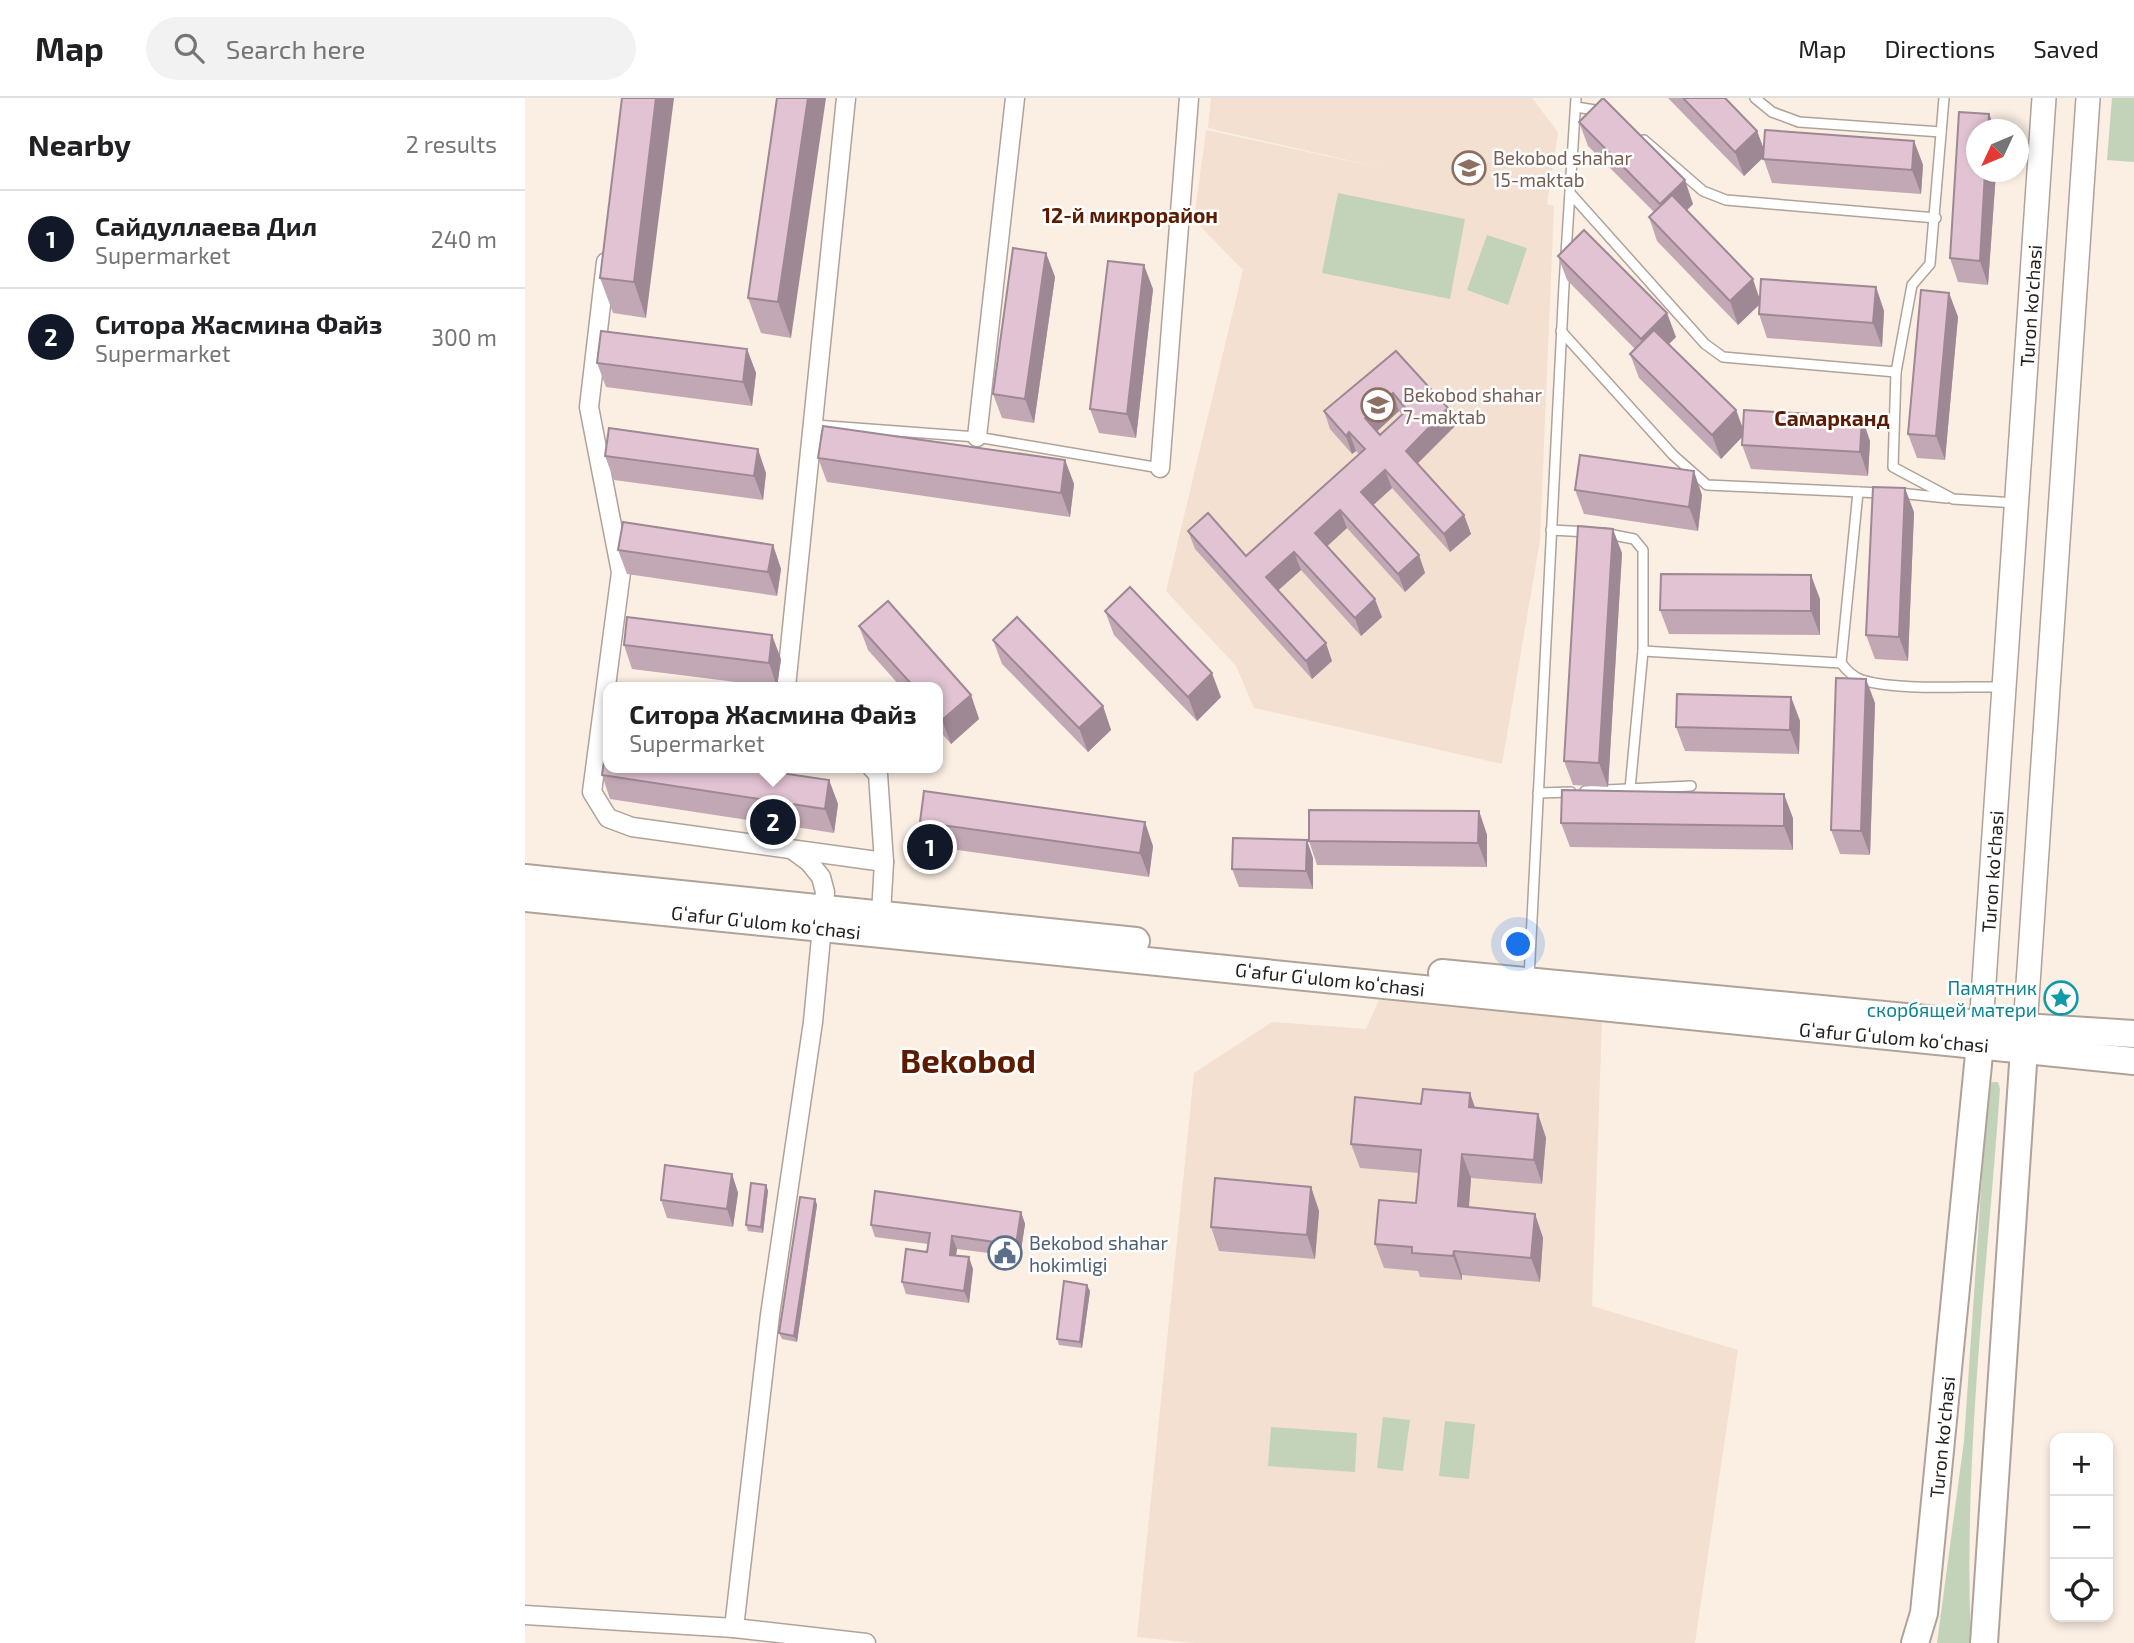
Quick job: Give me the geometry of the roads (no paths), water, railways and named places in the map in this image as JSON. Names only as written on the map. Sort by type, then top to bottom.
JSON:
[{"type":"main road","name":"Gʻafur Gʻulom koʻchasi","points":[[525,878],[823,918],[1366,974],[1529,981],[1980,1034]]},
{"type":"main road","name":"Gʻafur Gʻulom koʻchasi","points":[[525,898],[823,918],[881,914],[1720,1021],[2024,1037],[2134,1034]]},
{"type":"main road","name":"Turon ko'chasi","points":[[1915,1643],[1924,1613],[1980,1034]]},
{"type":"main road","name":"Gʻafur Gʻulom koʻchasi","points":[[2024,1037],[2134,1060]]},
{"type":"main road","points":[[1984,1643],[2024,1037]]},
{"type":"street","points":[[787,682],[815,425],[846,98]]},
{"type":"street","points":[[977,436],[1015,98]]},
{"type":"street","points":[[1160,468],[1189,98]]},
{"type":"street","name":"Turon ko'chasi","points":[[1980,1034],[2044,98]]},
{"type":"street","points":[[2024,1037],[2088,98]]},
{"type":"street","points":[[606,682],[621,572],[589,407],[607,246]]},
{"type":"street","points":[[603,704],[591,792],[608,818],[632,827],[884,862]]},
{"type":"street","points":[[877,773],[884,862],[881,914]]},
{"type":"street","points":[[734,1628],[770,1315],[813,1022],[825,892],[821,877],[809,862],[793,850]]},
{"type":"street","points":[[525,1615],[734,1628],[866,1643]]},
{"type":"lane","points":[[1755,98],[1772,112],[1799,122],[1941,132]]},
{"type":"lane","points":[[1944,98],[1936,218],[1930,264],[1912,285],[1896,372],[1893,467],[1953,499]]},
{"type":"lane","points":[[1529,981],[1561,331],[1576,102],[1615,115]]},
{"type":"lane","points":[[1636,132],[1703,191],[1726,200],[1936,218]]},
{"type":"lane","points":[[1570,193],[1705,344],[1723,357],[1896,372]]},
{"type":"lane","points":[[1561,331],[1674,455],[1707,485],[2016,503]]},
{"type":"lane","points":[[815,425],[977,436],[1160,468]]},
{"type":"lane","points":[[1858,492],[1841,663],[1850,674],[1863,680],[1891,684],[2003,687]]},
{"type":"lane","points":[[1551,530],[1616,534],[1634,539],[1643,550],[1643,651],[1629,789]]},
{"type":"lane","points":[[1643,651],[1841,663]]},
{"type":"lane","points":[[1538,793],[1691,786]]},
{"type":"place","name":"Bekobod shahar 15-maktab","points":[[1469,168]]},
{"type":"place","name":"Bekobod shahar 7-maktab","points":[[1378,405]]},
{"type":"place","name":"Ситора Жасмина Файз","points":[[773,822]]},
{"type":"place","name":"Сайдуллаева Дил","points":[[930,847]]},
{"type":"place","name":"Памятник скорбящей матери","points":[[2061,998]]},
{"type":"place","name":"Bekobod shahar hokimligi","points":[[1005,1253]]},
{"type":"district","name":"12-й микрорайон","points":[[1130,214]]},
{"type":"district","name":"Самарканд","points":[[1832,417]]},
{"type":"district","name":"Bekobod","points":[[968,1060]]}]
